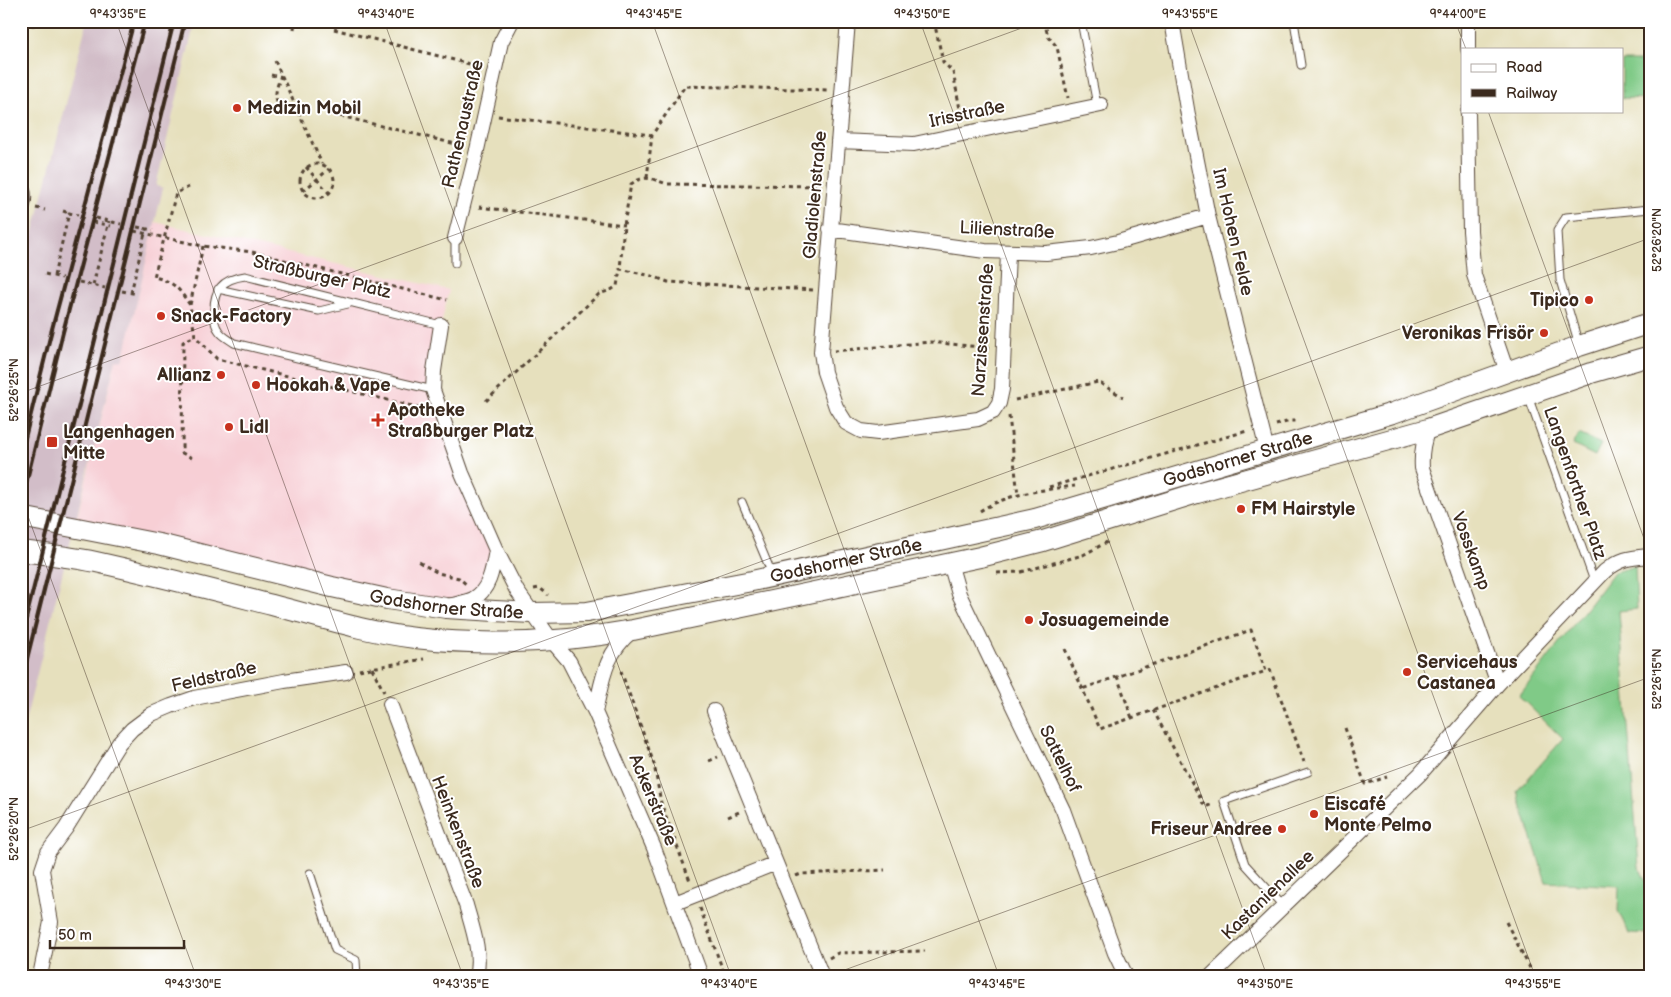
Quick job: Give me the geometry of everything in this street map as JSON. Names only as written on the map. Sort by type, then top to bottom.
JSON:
[{"type":"main road","name":"Godshorner Straße","points":[[21,517],[159,544],[387,599],[446,608],[532,613],[586,612],[773,577],[1036,519],[1393,413],[1579,346],[1650,323]]},
{"type":"main road","name":"Godshorner Straße","points":[[21,551],[94,562],[264,603],[329,621],[414,638],[480,643],[591,638],[950,563],[1043,541],[1205,491],[1428,429],[1591,373],[1650,356]]},
{"type":"street","name":"Rathenaustraße","points":[[455,238],[486,114],[501,42],[512,21]]},
{"type":"street","name":"Gladiolenstraße","points":[[824,372],[821,352],[848,21]]},
{"type":"street","name":"Im Hohen Felde","points":[[1172,21],[1208,216],[1267,450]]},
{"type":"street","points":[[1468,21],[1468,48]]},
{"type":"street","name":"Irisstraße","points":[[838,141],[914,144],[1099,105]]},
{"type":"street","points":[[1468,112],[1470,231],[1474,275],[1507,372]]},
{"type":"street","name":"Lilienstraße","points":[[830,229],[985,251],[1046,253],[1091,248],[1118,242],[1208,216]]},
{"type":"street","name":"Narzissenstraße","points":[[824,372],[836,407],[846,423],[861,431],[878,433],[978,419],[993,412],[999,403],[1002,390],[1008,253]]},
{"type":"street","name":"Straßburger Platz","points":[[441,324],[433,390],[440,413],[462,473],[496,550],[517,591],[552,641]]},
{"type":"street","name":"Vosskamp","points":[[1428,429],[1421,457],[1422,468],[1498,684]]},
{"type":"street","points":[[446,608],[473,599],[482,592],[491,574],[496,550]]},
{"type":"street","name":"Kastanienallee","points":[[1211,976],[1420,774],[1498,684],[1594,582],[1617,561],[1633,557],[1650,556]]},
{"type":"street","name":"Sattelhof","points":[[950,563],[959,594],[1063,810],[1126,976]]},
{"type":"street","points":[[595,712],[608,661],[619,642],[633,630]]},
{"type":"street","name":"Ackerstraße","points":[[552,641],[569,661],[595,712],[654,848],[701,976]]},
{"type":"street","name":"Feldstraße","points":[[40,976],[50,922],[42,870],[48,852],[66,828],[119,743],[132,729],[152,714],[194,698],[284,681],[346,672]]},
{"type":"street","name":"Heinkenstraße","points":[[390,704],[466,905],[479,965],[476,976]]},
{"type":"street","points":[[714,711],[820,970]]},
{"type":"street","points":[[675,903],[776,863]]},
{"type":"lane","points":[[1081,21],[1099,105]]},
{"type":"lane","points":[[1294,21],[1301,65]]},
{"type":"lane","points":[[21,181],[28,191],[28,198],[27,205],[21,214]]},
{"type":"lane","points":[[1579,346],[1560,280],[1557,231],[1566,217],[1650,209]]},
{"type":"lane","points":[[455,238],[455,263]]},
{"type":"lane","name":"Straßburger Platz","points":[[218,289],[225,282],[245,276],[351,304],[441,324]]},
{"type":"lane","points":[[351,304],[319,311],[218,289],[213,301],[214,319],[219,332],[234,343],[433,390]]},
{"type":"lane","name":"Langenforther Platz","points":[[1528,395],[1594,582]]},
{"type":"lane","points":[[742,502],[773,577]]},
{"type":"lane","points":[[1284,907],[1245,864],[1224,801],[1308,772]]},
{"type":"lane","points":[[310,873],[336,950],[356,960],[356,976]]},
{"type":"path","points":[[294,29],[295,21]]},
{"type":"path","points":[[934,21],[944,62],[953,72],[965,133]]},
{"type":"path","points":[[1044,21],[1048,36],[1057,47],[1070,111]]},
{"type":"path","points":[[334,29],[496,71]]},
{"type":"path","points":[[275,61],[280,76],[322,164]]},
{"type":"path","points":[[272,75],[280,76]]},
{"type":"path","points":[[280,76],[275,97],[276,101],[278,104],[296,108]]},
{"type":"path","points":[[647,178],[652,135],[684,86],[842,90]]},
{"type":"path","points":[[486,114],[652,135]]},
{"type":"path","points":[[340,116],[477,150]]},
{"type":"path","points":[[316,163],[322,164],[329,169],[334,183],[324,197],[312,197],[303,192],[299,181],[300,176],[306,167],[316,163]]},
{"type":"path","points":[[306,167],[328,193]]},
{"type":"path","points":[[303,192],[329,169]]},
{"type":"path","points":[[486,401],[599,294],[616,286],[631,184],[638,179],[647,178],[667,184],[834,186]]},
{"type":"path","points":[[189,187],[176,193],[154,277],[170,281],[180,290],[190,305]]},
{"type":"path","points":[[464,204],[624,225]]},
{"type":"path","points":[[62,211],[78,214]]},
{"type":"path","points":[[54,276],[70,213]]},
{"type":"path","points":[[96,218],[109,224]]},
{"type":"path","points":[[93,222],[121,224]]},
{"type":"path","points":[[93,285],[109,224]]},
{"type":"path","points":[[136,229],[203,246],[252,252],[447,300]]},
{"type":"path","points":[[146,231],[152,230]]},
{"type":"path","points":[[131,293],[146,231]]},
{"type":"path","points":[[203,246],[190,305],[195,336],[217,359],[440,413]]},
{"type":"path","points":[[620,269],[652,276],[668,282],[826,290]]},
{"type":"path","points":[[46,274],[62,278]]},
{"type":"path","points":[[79,282],[105,288]]},
{"type":"path","points":[[122,291],[137,294]]},
{"type":"path","points":[[192,458],[182,454],[182,342],[195,336]]},
{"type":"path","points":[[821,352],[930,342],[1003,349]]},
{"type":"path","points":[[999,403],[1098,382],[1123,397]]},
{"type":"path","points":[[1010,419],[1018,495]]},
{"type":"path","points":[[1039,490],[1244,431],[1262,429]]},
{"type":"path","points":[[419,562],[438,573],[459,578],[471,589]]},
{"type":"path","points":[[1064,649],[1082,689],[1100,729],[1266,671],[1251,630],[1082,689]]},
{"type":"path","points":[[346,672],[425,659]]},
{"type":"path","points":[[620,663],[624,681],[654,764],[661,802],[725,976]]},
{"type":"path","points":[[372,668],[390,704]]},
{"type":"path","points":[[1270,669],[1308,772]]},
{"type":"path","points":[[1117,676],[1132,718]]},
{"type":"path","points":[[1153,710],[1205,807],[1224,801]]},
{"type":"path","points":[[1345,728],[1365,784],[1387,777]]},
{"type":"path","points":[[784,882],[801,874],[885,870]]},
{"type":"path","points":[[1506,922],[1534,976]]},
{"type":"path","points":[[820,970],[838,953],[925,951]]},
{"type":"shaded area","points":[[87,21],[195,21],[156,186],[163,188],[123,361],[116,359],[21,738],[21,282]]},
{"type":"shaded area","points":[[155,222],[449,290],[441,325],[433,390],[496,550],[482,592],[446,608],[74,529],[116,359],[123,360]]},
{"type":"green space","points":[[1624,61],[1650,61],[1650,99],[1624,98]]},
{"type":"green space","points":[[1579,434],[1601,444],[1595,456],[1573,445]]},
{"type":"green space","points":[[1635,566],[1637,609],[1619,611],[1639,867],[1646,881],[1650,880],[1650,934],[1629,933],[1618,911],[1619,886],[1546,882],[1517,791],[1563,739],[1519,696],[1614,572]]},
{"type":"railway","points":[[21,454],[52,329],[134,21]]},
{"type":"railway","points":[[21,504],[63,332],[145,21]]},
{"type":"railway","points":[[21,639],[174,21]]},
{"type":"railway","points":[[21,683],[185,21]]},
{"type":"place","name":"Medizin Mobil","points":[[237,108]]},
{"type":"place","name":"Tipico","points":[[1589,300]]},
{"type":"place","name":"Snack-Factory","points":[[161,316]]},
{"type":"place","name":"Veronikas Frisör","points":[[1544,333]]},
{"type":"place","name":"Allianz","points":[[221,375]]},
{"type":"place","name":"Hookah & Vape","points":[[256,385]]},
{"type":"place","name":"Apotheke Straßburger Platz","points":[[378,420]]},
{"type":"place","name":"Lidl","points":[[229,427]]},
{"type":"place","name":"Langenhagen Mitte","points":[[52,442]]},
{"type":"place","name":"FM Hairstyle","points":[[1241,509]]},
{"type":"place","name":"Josuagemeinde","points":[[1029,620]]},
{"type":"place","name":"Servicehaus Castanea","points":[[1407,672]]},
{"type":"place","name":"Eiscafé Monte Pelmo","points":[[1314,814]]},
{"type":"place","name":"Friseur Andree","points":[[1282,829]]}]
